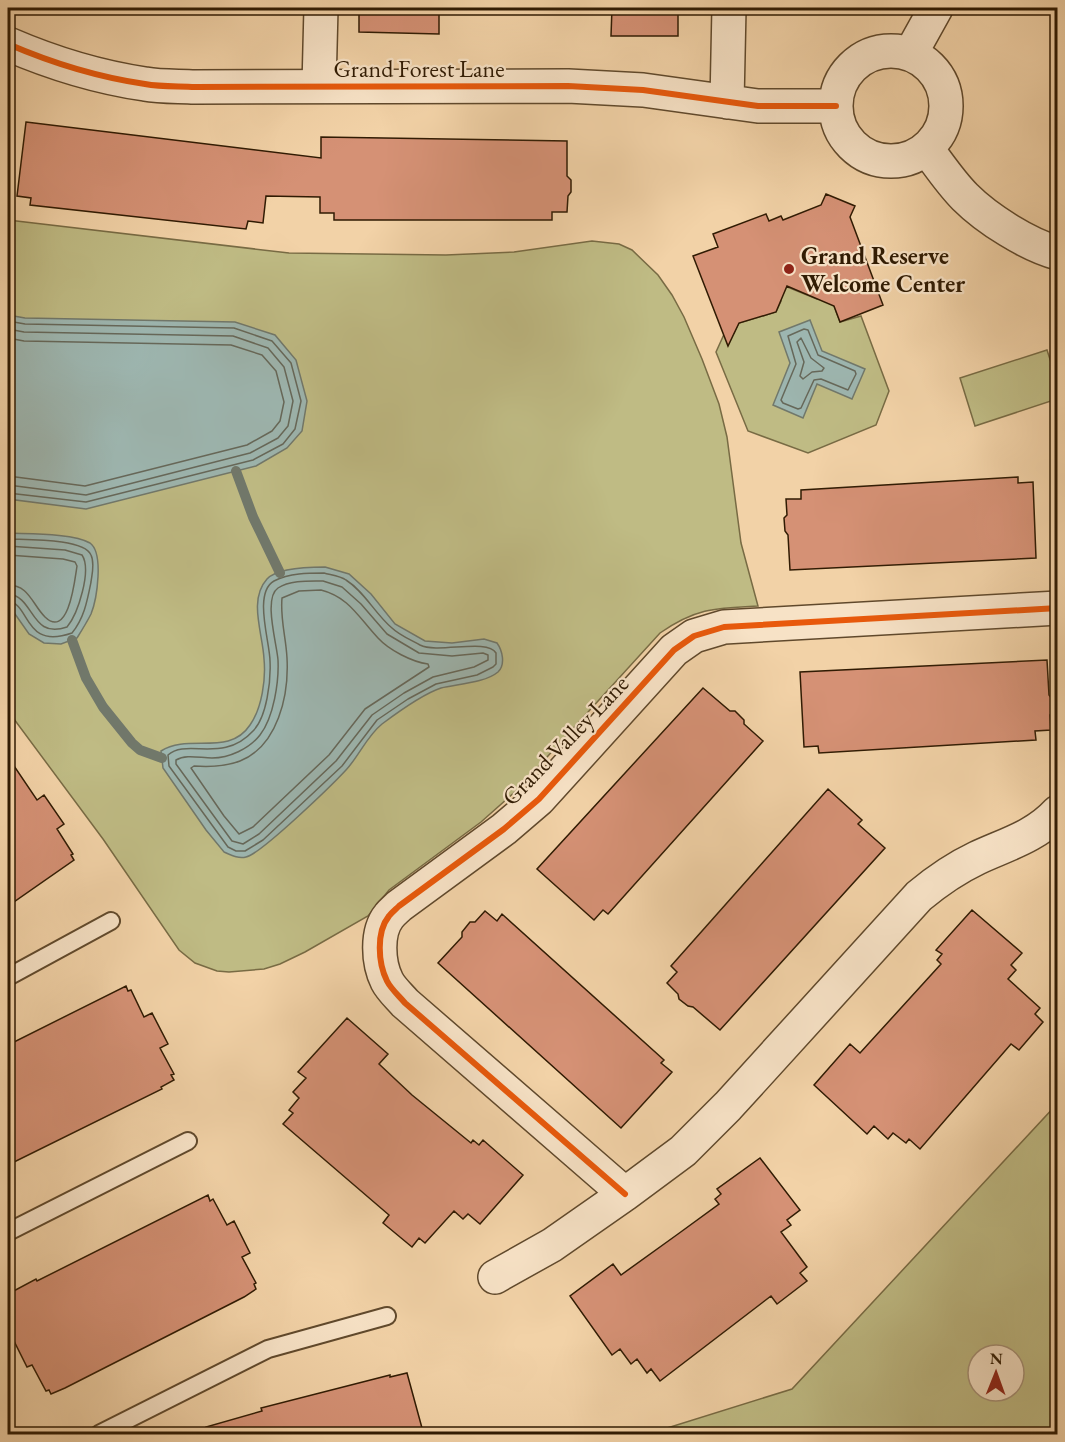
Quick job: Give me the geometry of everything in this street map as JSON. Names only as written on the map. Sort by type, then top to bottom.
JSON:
[{"type":"street","points":[[319,86],[321,8]]},
{"type":"street","points":[[727,102],[729,8]]},
{"type":"street","points":[[911,54],[936,8]]},
{"type":"street","name":"Grand Forest Lane","points":[[8,44],[46,60],[95,75],[147,85],[195,87],[568,86],[643,90],[781,108],[836,106]]},
{"type":"street","points":[[894,50],[911,54],[928,63],[940,78],[947,96],[947,116],[940,134],[927,149],[911,158],[892,162],[872,158],[856,149],[843,134],[836,116],[836,99],[840,83],[849,69],[862,58],[878,52],[894,50]]},
{"type":"street","points":[[927,149],[952,182],[984,214],[1024,238],[1058,253]]},
{"type":"street","name":"Grand Valley Lane","points":[[625,1194],[405,1003],[392,988],[383,972],[381,957],[381,935],[388,916],[504,829],[539,799],[674,650],[694,636],[724,627],[1058,608]]},
{"type":"street","points":[[495,1277],[552,1245],[683,1150],[728,1106],[918,896],[943,876],[977,858],[1019,842],[1058,812]]},
{"type":"lane","points":[[8,977],[111,921]]},
{"type":"lane","points":[[8,1232],[188,1141]]},
{"type":"lane","points":[[99,1434],[268,1349],[387,1316]]},
{"type":"shaded area","points":[[8,220],[289,253],[446,255],[514,252],[592,241],[619,244],[632,250],[658,275],[672,295],[684,317],[719,404],[727,437],[741,543],[758,606],[695,614],[660,633],[517,790],[481,822],[389,890],[368,916],[305,952],[264,969],[217,971],[195,963],[179,950],[103,839],[8,711]]},
{"type":"shaded area","points":[[780,284],[817,299],[822,290],[827,287],[840,322],[861,316],[889,391],[876,425],[808,453],[748,431],[716,352],[726,330],[734,333],[739,323],[776,312],[781,301]]},
{"type":"shaded area","points":[[1047,350],[1057,381],[1057,399],[975,426],[960,378]]},
{"type":"shaded area","points":[[1057,1104],[1057,1434],[648,1434],[792,1389]]},
{"type":"water","points":[[8,315],[25,318],[235,322],[275,335],[296,360],[307,401],[302,431],[287,448],[256,466],[86,509],[8,499]]},
{"type":"water","points":[[810,320],[822,351],[865,369],[852,399],[817,384],[803,418],[773,405],[790,363],[779,332]]},
{"type":"water","points":[[8,533],[73,537],[90,543],[94,548],[98,566],[95,598],[91,614],[77,638],[61,644],[44,643],[29,634],[8,604]]},
{"type":"water","points":[[325,567],[349,574],[371,594],[395,624],[425,641],[452,643],[484,639],[497,643],[502,653],[502,665],[492,676],[441,688],[395,714],[367,740],[351,764],[338,778],[281,832],[254,853],[246,857],[235,856],[224,852],[206,830],[163,768],[161,751],[184,744],[220,743],[231,740],[241,735],[250,725],[260,702],[264,675],[257,607],[261,587],[267,579],[278,572]]},
{"type":"building","points":[[359,8],[439,8],[439,34],[359,32]]},
{"type":"building","points":[[612,8],[678,8],[678,36],[611,36]]},
{"type":"building","points":[[26,122],[321,158],[321,137],[567,141],[567,176],[571,180],[571,192],[568,196],[567,212],[552,212],[552,220],[334,220],[334,213],[320,213],[320,197],[266,196],[263,223],[248,221],[246,229],[30,205],[31,198],[17,196]]},
{"type":"building","name":"Grand Reserve Welcome Center","points":[[826,194],[855,206],[850,217],[883,305],[840,322],[834,306],[787,286],[776,312],[739,323],[728,346],[693,256],[718,247],[713,234],[766,214],[769,221],[781,216],[783,220],[821,205]]},
{"type":"building","points":[[1018,477],[1018,483],[1033,482],[1036,558],[790,570],[788,535],[785,531],[784,518],[787,515],[786,499],[801,499],[801,490]]},
{"type":"building","points":[[1047,660],[1049,695],[1052,699],[1053,711],[1050,715],[1051,730],[1035,731],[1036,740],[819,753],[818,746],[804,747],[800,672]]},
{"type":"building","points":[[703,688],[730,711],[735,711],[744,720],[744,724],[763,741],[608,914],[603,910],[594,920],[537,869]]},
{"type":"building","points":[[8,757],[37,800],[44,795],[64,824],[57,829],[73,854],[71,855],[74,860],[8,906]]},
{"type":"building","points":[[828,789],[862,820],[858,824],[885,848],[720,1030],[693,1007],[679,999],[678,994],[667,983],[677,972],[671,966]]},
{"type":"building","points":[[972,910],[1022,953],[1011,965],[1016,970],[1008,979],[1040,1008],[1035,1014],[1043,1022],[1019,1050],[1011,1044],[920,1149],[909,1139],[906,1143],[893,1133],[888,1139],[874,1126],[867,1134],[814,1085],[850,1044],[860,1053],[941,964],[937,960],[942,954],[936,950]]},
{"type":"building","points":[[485,911],[497,921],[502,914],[664,1060],[661,1063],[672,1072],[621,1128],[438,963],[462,937],[462,932],[470,922],[475,922]]},
{"type":"building","points":[[126,986],[128,991],[131,990],[144,1017],[152,1013],[168,1044],[160,1048],[174,1074],[171,1075],[174,1080],[161,1087],[162,1089],[8,1165],[8,1045]]},
{"type":"building","points":[[347,1018],[388,1054],[379,1064],[412,1095],[471,1143],[473,1140],[479,1145],[483,1140],[523,1175],[480,1224],[468,1214],[463,1219],[454,1211],[425,1243],[419,1238],[412,1247],[383,1223],[389,1215],[283,1124],[293,1113],[289,1110],[299,1098],[293,1092],[306,1078],[298,1072]]},
{"type":"building","points":[[760,1158],[800,1210],[787,1220],[791,1225],[781,1232],[807,1267],[800,1273],[807,1281],[777,1304],[771,1296],[660,1381],[651,1369],[647,1373],[637,1359],[631,1364],[620,1349],[612,1355],[570,1296],[613,1264],[621,1275],[678,1234],[719,1204],[715,1199],[721,1194],[717,1189]]},
{"type":"building","points":[[208,1195],[210,1201],[213,1199],[227,1225],[234,1221],[250,1253],[242,1257],[256,1283],[254,1284],[256,1289],[65,1388],[51,1394],[49,1390],[46,1391],[32,1365],[27,1367],[8,1329],[8,1294]]},
{"type":"building","points":[[407,1373],[422,1428],[397,1434],[207,1434],[206,1427],[262,1411],[261,1408],[390,1375],[390,1377]]},
{"type":"waterway","points":[[236,471],[253,517],[280,573]]},
{"type":"waterway","points":[[72,640],[86,678],[103,707],[140,750],[162,758]]},
{"type":"cycle path","points":[[8,44],[75,68],[157,86],[568,86],[643,90],[758,106],[836,106]]},
{"type":"cycle path","points":[[625,1194],[405,1003],[393,990],[384,974],[380,957],[380,939],[389,916],[399,906],[504,829],[539,799],[674,650],[694,636],[724,627],[1058,608]]},
{"type":"place","name":"Grand Reserve Welcome Center","points":[[789,269]]}]
